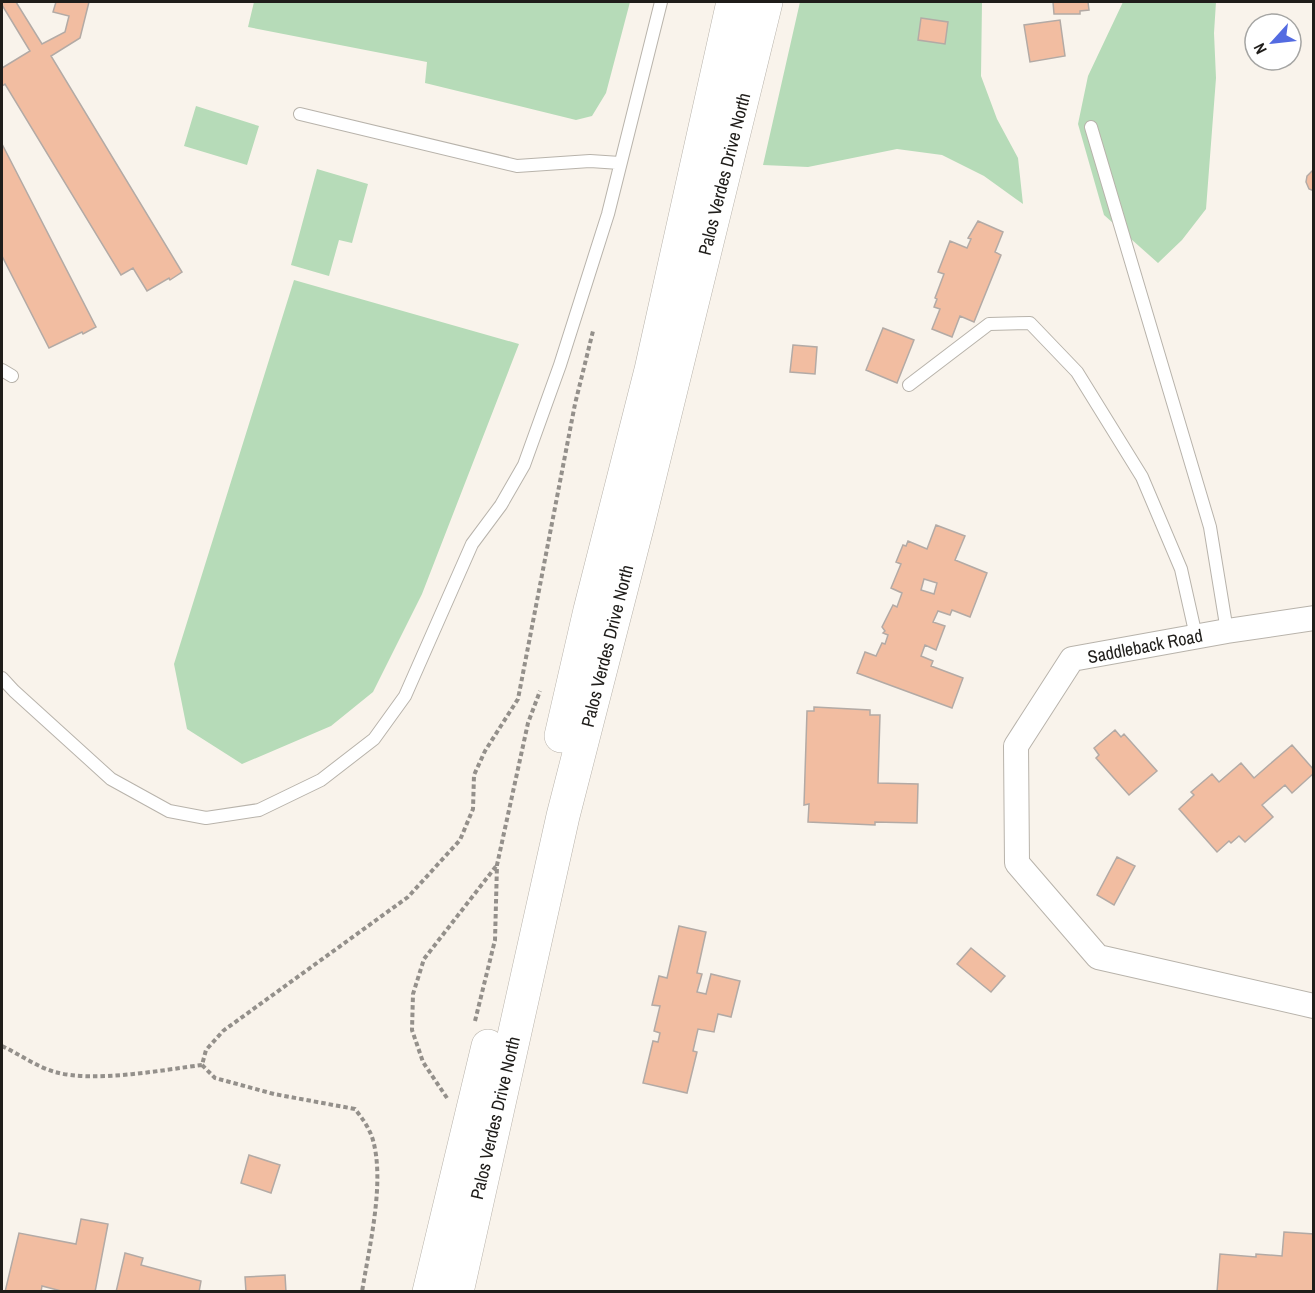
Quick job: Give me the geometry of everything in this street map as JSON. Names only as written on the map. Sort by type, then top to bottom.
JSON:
[{"type":"main road","name":"Palos Verdes Drive North","points":[[429,1292],[590,610],[651,370],[733,2]]},
{"type":"main road","name":"Palos Verdes Drive North","points":[[457,1292],[563,816],[638,524],[766,2]]},
{"type":"street","name":"Saddleback Road","points":[[1314,618],[1196,636],[1072,659],[1016,747],[1017,863],[1098,957],[1314,1006]]},
{"type":"lane","points":[[2,678],[111,779],[169,811],[206,818],[259,810],[321,780],[374,739],[405,696],[472,544],[501,505],[524,465],[560,365],[608,214],[661,2]]},
{"type":"lane","points":[[300,114],[517,166],[590,161],[620,163]]},
{"type":"lane","points":[[1091,127],[1210,527],[1227,631]]},
{"type":"lane","points":[[909,385],[989,324],[1030,323],[1077,372],[1142,477],[1181,569],[1196,636]]},
{"type":"path","points":[[447,1099],[423,1062],[411,1030],[413,994],[424,959],[497,865],[495,940],[472,1029]]},
{"type":"path","points":[[202,1065],[216,1078],[274,1094],[355,1109],[364,1121],[372,1138],[376,1168],[375,1210],[362,1292]]},
{"type":"green space","points":[[254,2],[630,2],[606,93],[592,116],[576,120],[425,83],[427,62],[248,27]]},
{"type":"green space","points":[[800,2],[982,2],[981,76],[997,119],[1018,158],[1023,204],[984,176],[942,155],[897,149],[808,167],[763,165]]},
{"type":"green space","points":[[1123,2],[1216,2],[1214,33],[1216,78],[1206,209],[1182,240],[1158,263],[1104,215],[1078,124],[1088,76]]},
{"type":"green space","points":[[196,106],[259,126],[247,165],[184,146]]},
{"type":"green space","points":[[317,169],[368,184],[352,243],[339,240],[329,276],[291,265]]},
{"type":"green space","points":[[294,280],[519,344],[422,594],[373,692],[331,726],[242,764],[187,729],[174,664]]},
{"type":"building","points":[[2,2],[16,2],[42,44],[65,32],[69,16],[53,12],[56,2],[89,2],[80,38],[51,56],[182,272],[170,280],[169,278],[147,291],[133,268],[121,275],[5,84],[2,86],[2,68],[30,51]]},
{"type":"building","points":[[1053,2],[1088,2],[1089,10],[1080,11],[1080,14],[1054,14]]},
{"type":"building","points":[[921,18],[948,22],[945,44],[918,40]]},
{"type":"building","points":[[1060,20],[1065,56],[1030,62],[1024,25]]},
{"type":"building","points":[[2,144],[96,327],[49,348],[2,256]]},
{"type":"building","points":[[1314,169],[1314,191],[1309,189],[1306,182],[1307,176]]},
{"type":"building","points":[[978,221],[1003,232],[995,252],[1001,255],[974,322],[960,316],[952,337],[932,329],[940,309],[934,307],[937,299],[935,298],[944,274],[938,272],[950,241],[967,248],[971,239],[968,238]]},
{"type":"building","points":[[883,328],[914,340],[897,383],[866,370]]},
{"type":"building","points":[[793,345],[817,347],[815,374],[790,372]]},
{"type":"building","points":[[936,525],[965,536],[955,560],[987,573],[970,617],[952,610],[950,615],[938,611],[933,622],[945,626],[936,650],[925,645],[921,656],[933,661],[931,666],[963,678],[952,708],[857,673],[865,652],[876,656],[882,643],[885,644],[888,635],[883,633],[885,631],[882,627],[893,605],[897,607],[902,593],[891,588],[901,564],[896,562],[903,545],[906,546],[908,541],[927,549]],"holes":[[[924,579],[937,583],[934,594],[921,590]]]},
{"type":"building","points":[[814,707],[870,710],[870,715],[880,715],[878,783],[918,784],[917,823],[875,822],[875,825],[808,822],[809,804],[804,805],[807,711],[814,711]]},
{"type":"building","points":[[1115,730],[1121,737],[1124,734],[1157,771],[1129,795],[1096,758],[1099,755],[1094,748]]},
{"type":"building","points":[[1292,745],[1314,770],[1314,773],[1292,793],[1285,785],[1262,805],[1273,817],[1245,842],[1239,836],[1231,843],[1229,841],[1217,852],[1179,809],[1194,795],[1191,792],[1212,774],[1219,782],[1241,763],[1254,778]]},
{"type":"building","points":[[1117,857],[1135,866],[1114,905],[1097,895]]},
{"type":"building","points":[[679,926],[706,932],[697,973],[702,974],[697,992],[706,994],[711,974],[740,981],[731,1017],[718,1014],[714,1032],[698,1029],[693,1051],[697,1052],[687,1093],[643,1083],[653,1041],[658,1042],[660,1033],[654,1031],[660,1006],[652,1005],[659,976],[667,978]]},
{"type":"building","points":[[971,948],[1005,976],[991,992],[957,964]]},
{"type":"building","points":[[249,1155],[280,1165],[271,1193],[241,1183]]},
{"type":"building","points":[[81,1219],[108,1224],[95,1292],[65,1292],[42,1286],[41,1292],[5,1292],[19,1233],[76,1244]]},
{"type":"building","points":[[1284,1232],[1314,1234],[1314,1292],[1217,1292],[1220,1254],[1256,1257],[1256,1254],[1282,1256]]},
{"type":"building","points":[[125,1253],[143,1258],[141,1265],[201,1281],[199,1292],[116,1292]]},
{"type":"building","points":[[285,1275],[286,1292],[246,1292],[245,1277]]}]
